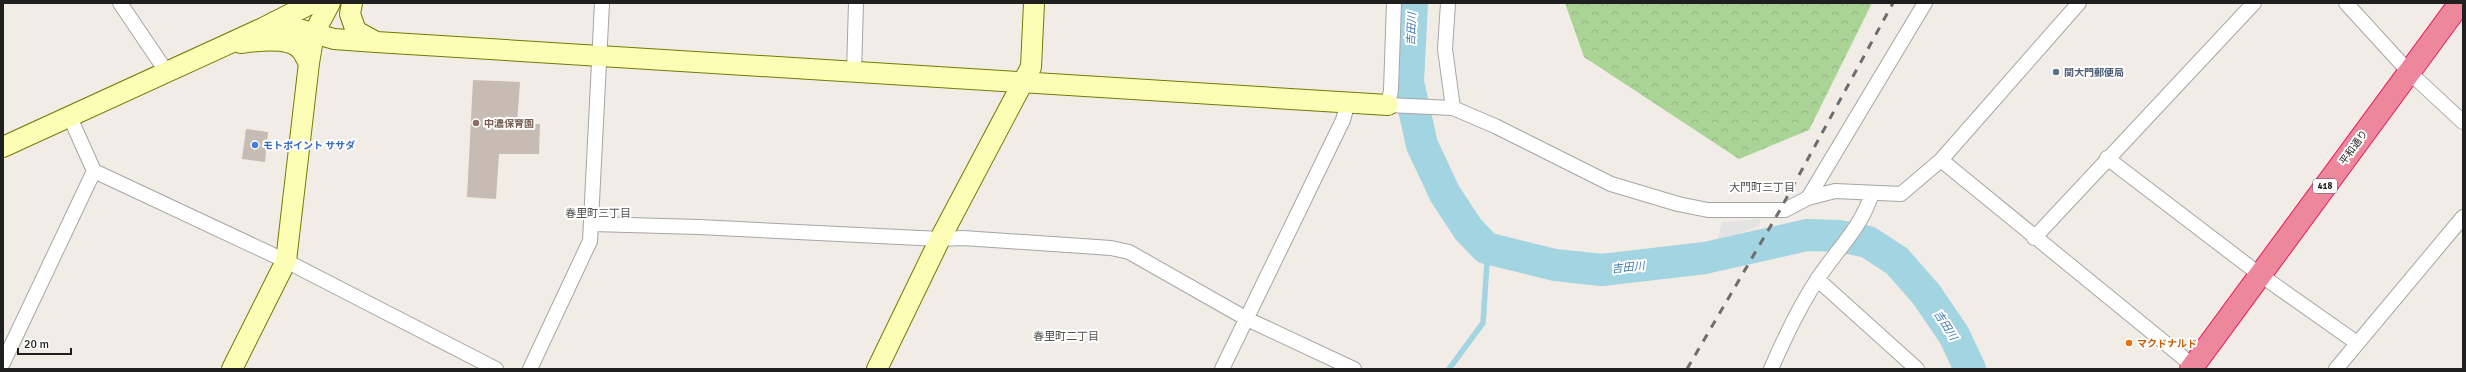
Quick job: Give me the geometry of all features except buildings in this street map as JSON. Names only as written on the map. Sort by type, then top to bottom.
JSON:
[{"type":"highway","name":"平和通り","points":[[2194,368],[2259,274],[2460,3]]},
{"type":"street","points":[[120,3],[166,72]]},
{"type":"street","points":[[3,147],[312,3]]},
{"type":"street","points":[[232,369],[286,261],[309,63],[314,33],[330,3]]},
{"type":"street","points":[[352,3],[350,14],[356,31],[376,42]]},
{"type":"street","points":[[530,369],[590,241],[602,3]]},
{"type":"street","points":[[854,72],[856,3]]},
{"type":"street","points":[[877,369],[940,239],[1030,67],[1034,3]]},
{"type":"street","points":[[1394,3],[1391,90],[1396,106]]},
{"type":"street","points":[[1448,3],[1445,49],[1448,109]]},
{"type":"street","points":[[1808,198],[1925,3]]},
{"type":"street","points":[[274,22],[334,39],[599,58],[1022,82],[1448,109],[1495,126],[1611,184],[1678,204],[1708,210],[1786,210],[1808,198],[1835,191],[1870,199],[1901,194],[1941,160],[2079,3]]},
{"type":"street","points":[[2034,238],[2107,158],[2254,3]]},
{"type":"street","points":[[2346,3],[2408,72],[2463,122]]},
{"type":"street","points":[[309,63],[324,43],[334,39]]},
{"type":"street","points":[[226,44],[262,40],[283,41],[300,48],[309,63]]},
{"type":"street","points":[[1222,369],[1343,120],[1348,102]]},
{"type":"street","points":[[69,115],[94,171],[286,261],[496,369]]},
{"type":"street","points":[[2107,158],[2259,274],[2357,343]]},
{"type":"street","points":[[1941,160],[2194,368]]},
{"type":"street","points":[[3,363],[94,171]]},
{"type":"street","points":[[1771,369],[1781,345],[1817,279],[1846,244],[1870,199]]},
{"type":"street","points":[[2336,369],[2463,216]]},
{"type":"street","points":[[592,224],[699,227],[940,239],[979,239],[1111,248],[1129,252],[1247,319],[1354,369]]},
{"type":"street","points":[[1817,279],[1917,369]]},
{"type":"green space","points":[[1565,3],[1872,3],[1809,130],[1739,159],[1584,57]]},
{"type":"shaded area","points":[[1760,219],[1759,226],[1717,242],[1722,222]]},
{"type":"waterway","name":"吉田川","points":[[1412,3],[1408,82],[1422,145],[1445,194],[1468,229],[1486,248],[1555,265],[1602,270],[1705,258],[1807,235],[1839,236],[1868,242],[1897,261],[1926,294],[1954,335],[1970,369]]},
{"type":"waterway","points":[[1449,369],[1483,323],[1487,262],[1486,248]]},
{"type":"railway","points":[[1687,369],[1780,210],[1893,3]]},
{"type":"place","name":"関大門郵便局","points":[[2056,72]]},
{"type":"place","name":"中濃保育園","points":[[476,123]]},
{"type":"place","name":"モトポイント ササダ","points":[[255,145]]},
{"type":"place","name":"マクドナルド","points":[[2129,343]]},
{"type":"district","name":"大門町三丁目","points":[[1762,187]]},
{"type":"district","name":"春里町三丁目","points":[[598,213]]},
{"type":"district","name":"春里町二丁目","points":[[1066,336]]}]
